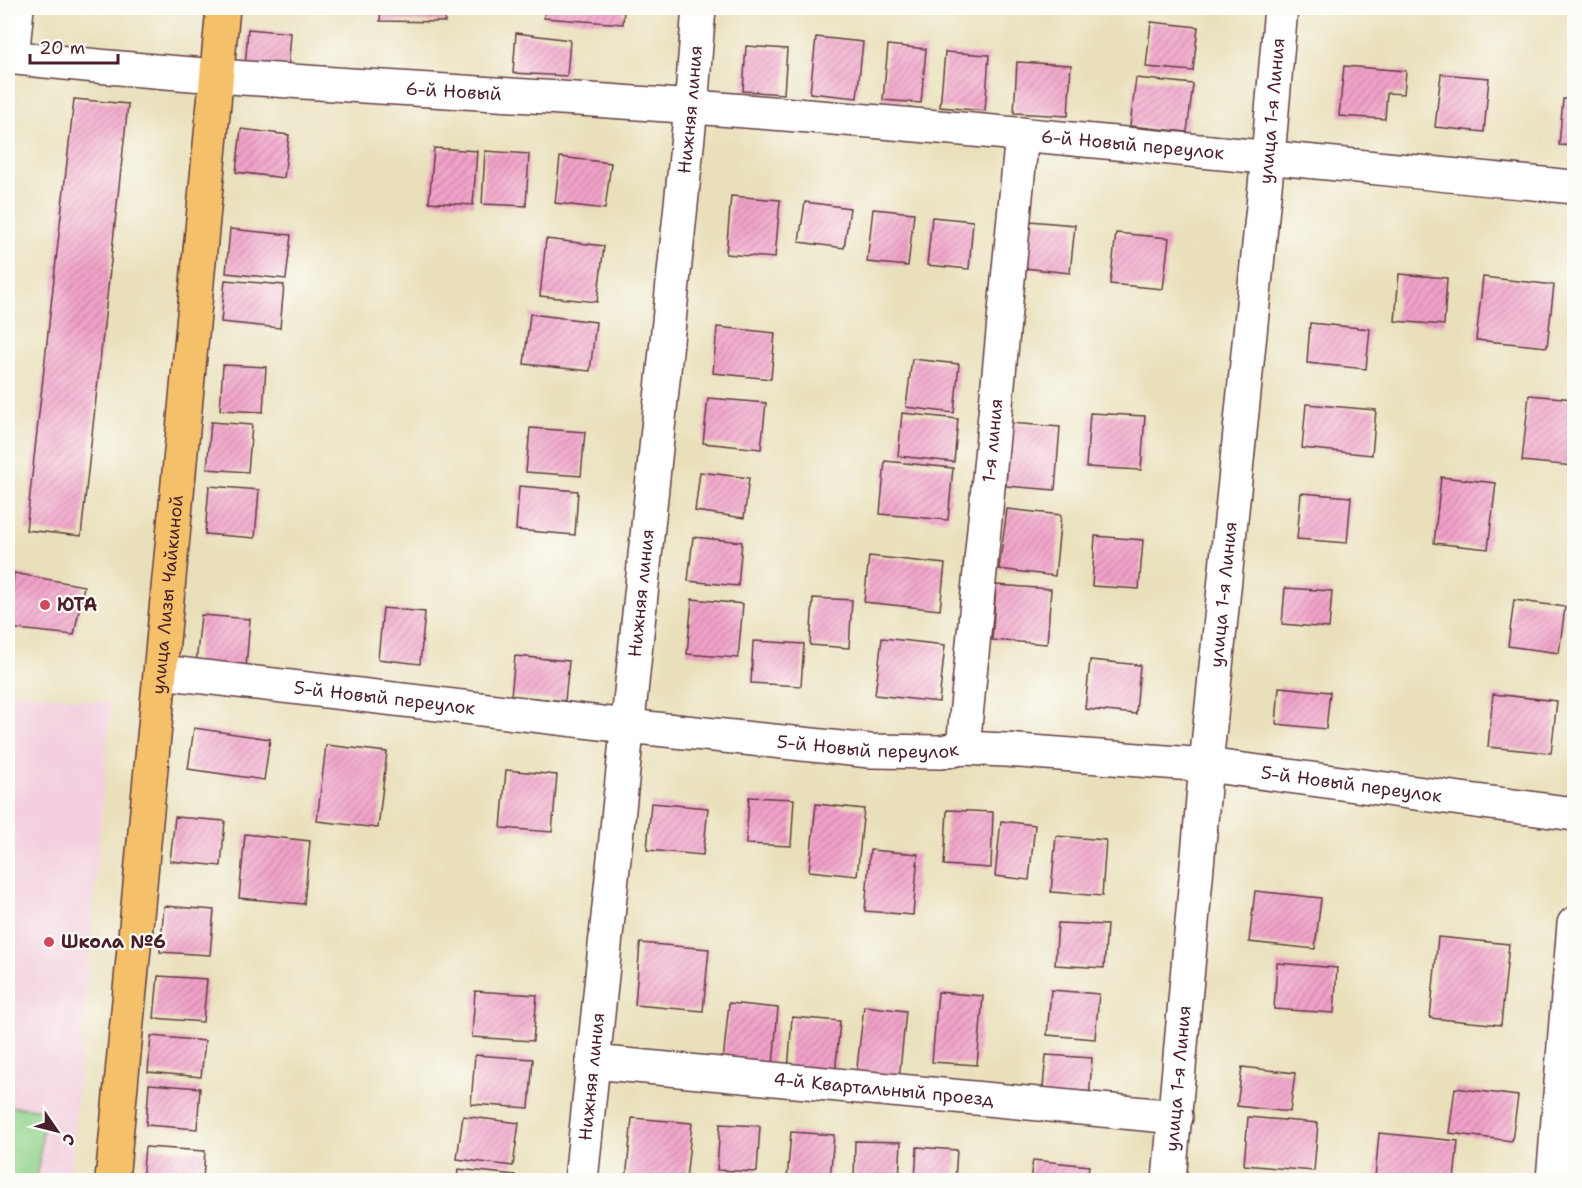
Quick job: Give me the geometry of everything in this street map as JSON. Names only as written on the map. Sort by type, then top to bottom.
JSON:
[{"type":"main road","name":"улица Лизы Чайкиной","points":[[112,1180],[224,8]]},
{"type":"street","points":[[10,58],[17,8]]},
{"type":"street","name":"Нижняя линия","points":[[581,1180],[691,107],[699,8]]},
{"type":"street","name":"улица 1-я Линия","points":[[1169,1180],[1206,765],[1281,8]]},
{"type":"street","name":"6-й Новый","points":[[10,58],[217,76],[691,107]]},
{"type":"street","name":"6-й Новый переулок","points":[[691,107],[1022,134],[1575,187]]},
{"type":"street","name":"1-я линия","points":[[963,748],[1022,134]]},
{"type":"street","name":"5-й Новый переулок","points":[[161,672],[627,726],[870,751],[941,752],[963,748],[1206,765],[1575,814]]},
{"type":"street","points":[[1553,1180],[1575,924]]},
{"type":"street","name":"4-й Квартальный проезд","points":[[593,1062],[1176,1117]]},
{"type":"shaded area","name":"Школа №6","points":[[8,691],[111,703],[70,1180],[8,1180]]},
{"type":"green space","points":[[8,1106],[45,1110],[37,1180],[8,1180]]},
{"type":"building","points":[[381,8],[445,8],[445,22],[380,21]]},
{"type":"building","points":[[545,8],[624,8],[623,24],[544,18]]},
{"type":"building","points":[[1151,22],[1198,27],[1193,71],[1146,67]]},
{"type":"building","points":[[248,29],[291,33],[288,72],[245,69]]},
{"type":"building","points":[[516,33],[570,40],[567,76],[513,73]]},
{"type":"building","points":[[816,37],[863,42],[857,98],[810,93]]},
{"type":"building","points":[[888,45],[926,49],[921,103],[883,100]]},
{"type":"building","points":[[746,46],[787,49],[784,94],[743,91]]},
{"type":"building","points":[[945,52],[989,55],[985,111],[940,107]]},
{"type":"building","points":[[1017,62],[1071,65],[1068,116],[1014,113]]},
{"type":"building","points":[[1344,66],[1406,71],[1404,94],[1387,93],[1385,119],[1339,116]]},
{"type":"building","points":[[1441,74],[1489,78],[1484,132],[1435,127]]},
{"type":"building","points":[[1136,78],[1193,84],[1187,132],[1130,126]]},
{"type":"building","points":[[74,99],[128,104],[81,536],[26,530]]},
{"type":"building","points":[[1563,99],[1574,100],[1574,146],[1559,145]]},
{"type":"building","points":[[241,129],[289,135],[284,178],[236,172]]},
{"type":"building","points":[[434,148],[477,151],[473,205],[429,202]]},
{"type":"building","points":[[485,151],[529,154],[526,206],[482,204]]},
{"type":"building","points":[[560,157],[611,163],[605,209],[555,203]]},
{"type":"building","points":[[731,196],[780,200],[775,258],[726,254]]},
{"type":"building","points":[[805,202],[850,208],[844,248],[799,242]]},
{"type":"building","points":[[873,209],[914,213],[908,266],[867,262]]},
{"type":"building","points":[[932,217],[973,221],[969,269],[927,265]]},
{"type":"building","points":[[1029,221],[1075,225],[1070,273],[1024,268]]},
{"type":"building","points":[[230,229],[291,235],[286,279],[226,273]]},
{"type":"building","points":[[1116,233],[1169,238],[1163,289],[1110,284]]},
{"type":"building","points":[[546,239],[604,246],[597,302],[540,296]]},
{"type":"building","points":[[1399,274],[1447,278],[1444,325],[1395,321]]},
{"type":"building","points":[[1483,277],[1554,285],[1547,347],[1476,340]]},
{"type":"building","points":[[225,280],[284,285],[280,328],[221,322]]},
{"type":"building","points":[[530,314],[596,322],[590,371],[524,364]]},
{"type":"building","points":[[1310,323],[1370,329],[1366,369],[1307,363]]},
{"type":"building","points":[[717,327],[775,333],[771,379],[713,373]]},
{"type":"building","points":[[912,359],[959,364],[954,413],[906,407]]},
{"type":"building","points":[[223,365],[266,367],[263,412],[220,410]]},
{"type":"building","points":[[1529,395],[1574,399],[1574,466],[1522,461]]},
{"type":"building","points":[[708,398],[766,403],[761,449],[703,443]]},
{"type":"building","points":[[1306,404],[1376,410],[1372,455],[1302,448]]},
{"type":"building","points":[[902,413],[958,419],[954,462],[898,456]]},
{"type":"building","points":[[1090,413],[1145,416],[1141,470],[1086,467]]},
{"type":"building","points":[[211,422],[252,425],[248,472],[207,469]]},
{"type":"building","points":[[1010,423],[1060,427],[1055,490],[1006,486]]},
{"type":"building","points":[[530,428],[585,432],[581,476],[526,472]]},
{"type":"building","points":[[885,461],[953,468],[948,520],[880,514]]},
{"type":"building","points":[[700,472],[749,478],[744,518],[695,511]]},
{"type":"building","points":[[1441,477],[1496,483],[1488,549],[1434,543]]},
{"type":"building","points":[[209,486],[259,490],[255,538],[205,534]]},
{"type":"building","points":[[519,486],[578,491],[575,535],[516,530]]},
{"type":"building","points":[[1301,493],[1351,497],[1347,543],[1297,539]]},
{"type":"building","points":[[1007,509],[1061,515],[1055,576],[999,569]]},
{"type":"building","points":[[1095,536],[1143,540],[1139,589],[1092,586]]},
{"type":"building","points":[[693,537],[742,542],[738,586],[688,581]]},
{"type":"building","points":[[869,556],[945,564],[940,610],[864,602]]},
{"type":"building","name":"ЮТА","points":[[14,573],[84,586],[74,635],[8,628]]},
{"type":"building","points":[[996,585],[1051,589],[1047,644],[992,640]]},
{"type":"building","points":[[1285,588],[1332,591],[1329,628],[1282,624]]},
{"type":"building","points":[[813,598],[852,600],[849,648],[810,645]]},
{"type":"building","points":[[692,599],[743,604],[738,658],[687,654]]},
{"type":"building","points":[[1514,600],[1565,607],[1559,653],[1508,646]]},
{"type":"building","points":[[383,608],[425,612],[420,664],[378,659]]},
{"type":"building","points":[[201,615],[250,619],[246,668],[196,664]]},
{"type":"building","points":[[882,638],[945,645],[939,702],[875,695]]},
{"type":"building","points":[[753,641],[804,644],[801,686],[751,683]]},
{"type":"building","points":[[515,656],[569,661],[565,701],[511,696]]},
{"type":"building","points":[[1090,660],[1140,665],[1136,714],[1085,709]]},
{"type":"building","points":[[1279,687],[1330,692],[1326,729],[1276,724]]},
{"type":"building","points":[[1493,694],[1557,701],[1551,753],[1488,747]]},
{"type":"building","points":[[194,728],[270,739],[264,780],[188,769]]},
{"type":"building","points":[[326,745],[387,752],[378,828],[317,821]]},
{"type":"building","points":[[506,770],[557,775],[552,832],[501,828]]},
{"type":"building","points":[[749,797],[794,799],[791,846],[746,844]]},
{"type":"building","points":[[651,803],[708,808],[703,855],[647,850]]},
{"type":"building","points":[[816,804],[864,809],[857,876],[809,871]]},
{"type":"building","points":[[947,810],[993,812],[991,868],[944,865]]},
{"type":"building","points":[[175,817],[225,821],[221,866],[170,861]]},
{"type":"building","points":[[1001,821],[1035,825],[1029,880],[995,876]]},
{"type":"building","points":[[245,834],[310,841],[304,904],[239,898]]},
{"type":"building","points":[[1056,836],[1106,840],[1102,896],[1051,892]]},
{"type":"building","points":[[870,850],[918,854],[913,915],[865,911]]},
{"type":"building","points":[[1255,891],[1321,898],[1315,949],[1249,942]]},
{"type":"building","points":[[164,906],[214,910],[210,955],[160,952]]},
{"type":"building","points":[[1058,923],[1107,925],[1104,968],[1055,965]]},
{"type":"building","points":[[1438,937],[1509,944],[1501,1025],[1430,1018]]},
{"type":"building","points":[[640,943],[709,949],[703,1011],[635,1005]]},
{"type":"building","points":[[1277,963],[1337,968],[1334,1013],[1274,1009]]},
{"type":"building","points":[[158,976],[207,979],[203,1022],[154,1018]]},
{"type":"building","points":[[1051,990],[1099,994],[1095,1039],[1047,1035]]},
{"type":"building","points":[[475,991],[537,995],[533,1041],[472,1037]]},
{"type":"building","points":[[938,992],[983,996],[977,1065],[932,1062]]},
{"type":"building","points":[[729,1003],[778,1008],[773,1065],[723,1061]]},
{"type":"building","points":[[864,1006],[906,1011],[899,1080],[856,1076]]},
{"type":"building","points":[[792,1017],[840,1021],[835,1075],[788,1072]]},
{"type":"building","points":[[151,1036],[205,1041],[201,1077],[148,1072]]},
{"type":"building","points":[[475,1055],[533,1059],[529,1108],[471,1104]]},
{"type":"building","points":[[1046,1055],[1092,1058],[1089,1101],[1042,1098]]},
{"type":"building","points":[[1242,1067],[1295,1073],[1290,1112],[1237,1106]]},
{"type":"building","points":[[149,1084],[200,1088],[197,1129],[146,1125]]},
{"type":"building","points":[[1455,1088],[1518,1096],[1512,1141],[1449,1133]]},
{"type":"building","points":[[463,1116],[519,1123],[513,1166],[457,1159]]},
{"type":"building","points":[[1248,1117],[1318,1123],[1314,1171],[1244,1165]]},
{"type":"building","points":[[632,1118],[692,1123],[686,1180],[626,1180]]},
{"type":"building","points":[[720,1124],[760,1126],[757,1172],[717,1170]]},
{"type":"building","points":[[791,1132],[834,1135],[830,1180],[787,1180]]},
{"type":"building","points":[[1379,1133],[1458,1141],[1454,1180],[1375,1178]]},
{"type":"building","points":[[855,1141],[901,1142],[899,1180],[854,1180]]},
{"type":"building","points":[[145,1147],[205,1151],[203,1180],[142,1180]]},
{"type":"building","points":[[917,1147],[957,1150],[955,1180],[915,1180]]},
{"type":"building","points":[[1033,1160],[1089,1166],[1087,1180],[1030,1180]]},
{"type":"building","points":[[458,1169],[515,1175],[514,1180],[457,1180]]},
{"type":"place","name":"ЮТА","points":[[45,605]]},
{"type":"place","name":"Школа №6","points":[[49,942]]}]
